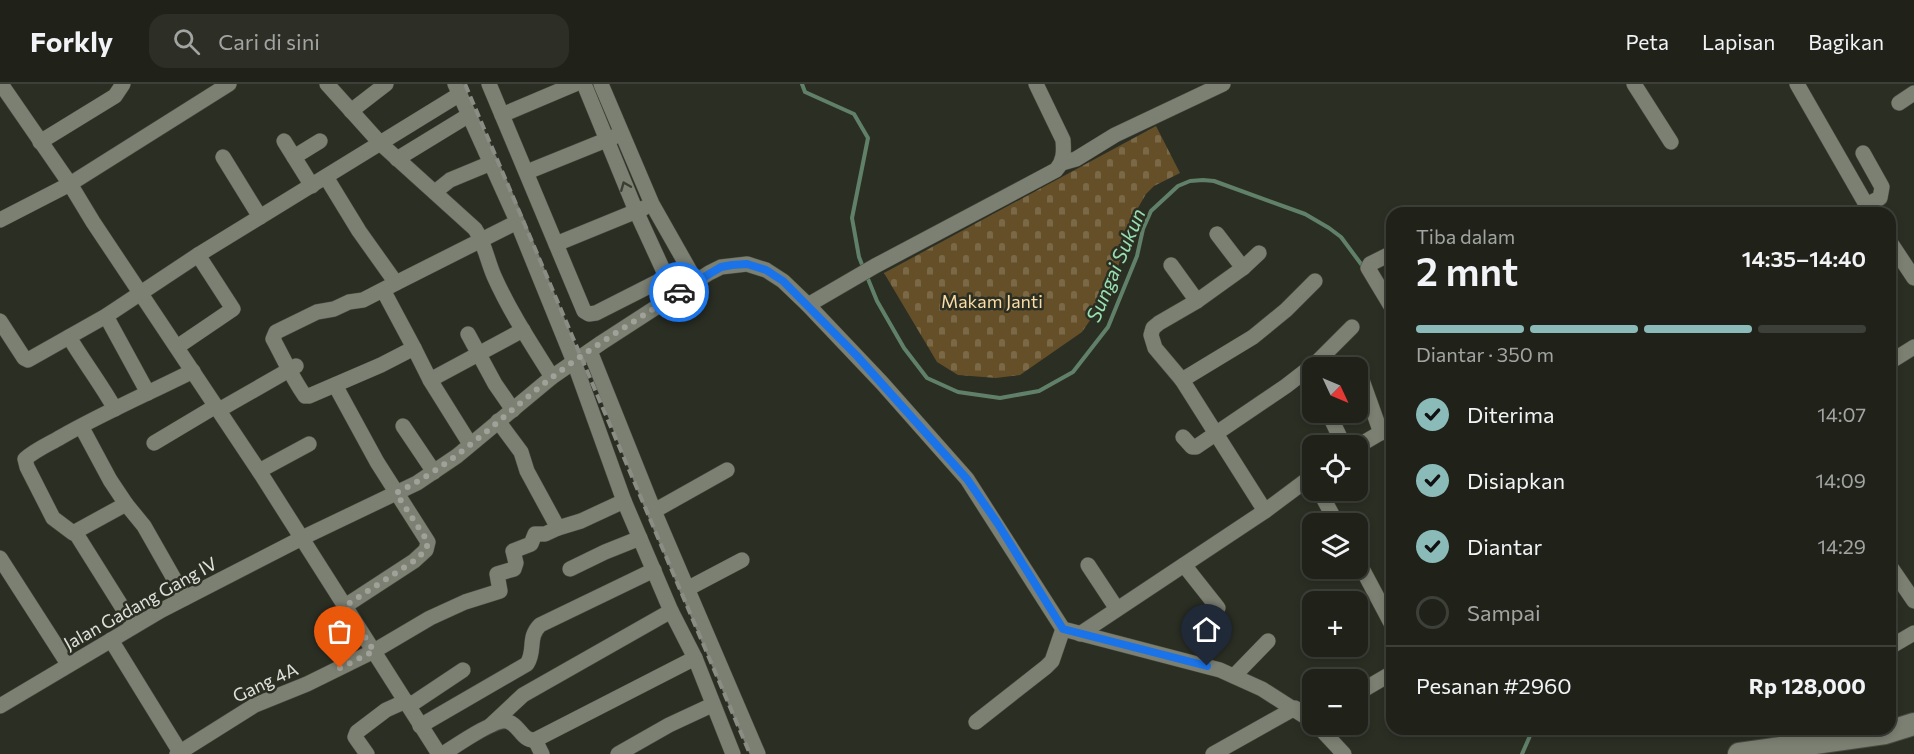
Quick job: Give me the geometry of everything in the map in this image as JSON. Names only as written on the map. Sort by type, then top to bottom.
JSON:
[{"type":"street","points":[[1,84],[70,184],[259,471],[420,726],[441,754],[490,725],[523,695],[671,610]]},
{"type":"street","points":[[40,142],[115,96],[123,84]]},
{"type":"street","points":[[0,220],[70,184],[229,84]]},
{"type":"street","points":[[327,84],[381,144],[475,229],[482,239],[494,275],[523,330],[552,377]]},
{"type":"street","points":[[351,111],[386,84]]},
{"type":"street","points":[[489,84],[581,307],[590,314],[596,313],[686,265]]},
{"type":"street","points":[[502,115],[575,84]]},
{"type":"street","points":[[584,84],[636,212],[674,296]]},
{"type":"street","points":[[601,84],[652,204],[696,282]]},
{"type":"street","points":[[808,305],[848,280],[1056,170],[1062,163],[1063,140],[1036,84]]},
{"type":"street","points":[[1062,163],[1076,159],[1115,135],[1223,84]]},
{"type":"street","points":[[1634,84],[1671,142]]},
{"type":"street","points":[[1797,84],[1868,207]]},
{"type":"street","points":[[0,321],[27,360],[106,316],[198,255],[381,144],[458,89],[517,222],[574,362],[624,501],[671,610],[695,658],[733,754]]},
{"type":"street","points":[[1899,104],[1914,93]]},
{"type":"street","points":[[397,159],[469,115]]},
{"type":"street","points":[[527,172],[621,134]]},
{"type":"street","points":[[284,141],[312,186]]},
{"type":"street","points":[[294,157],[320,141]]},
{"type":"street","points":[[1863,153],[1882,187],[1880,198],[1871,207]]},
{"type":"street","points":[[223,157],[260,218]]},
{"type":"street","points":[[435,192],[461,174],[491,163]]},
{"type":"street","points":[[326,177],[390,286],[414,348],[430,380],[470,444]]},
{"type":"street","points":[[556,244],[652,204]]},
{"type":"street","points":[[294,367],[273,339],[276,332],[317,312],[363,300],[517,222]]},
{"type":"street","points":[[1217,234],[1243,268]]},
{"type":"street","points":[[1896,251],[1914,278]]},
{"type":"street","points":[[1259,253],[1243,268],[1197,301],[1159,323],[1153,328],[1151,335],[1155,348],[1182,380],[1265,511]]},
{"type":"street","points":[[177,347],[238,306],[198,255]]},
{"type":"street","points":[[1386,256],[1370,264],[1368,268],[1386,298]]},
{"type":"street","name":"Jalan Gadang Gang IV","points":[[0,706],[68,664],[185,598],[417,483],[457,456],[552,377],[590,351],[721,267],[747,264],[766,270],[783,281],[808,305],[882,383],[967,479],[998,524],[1063,629]]},
{"type":"street","points":[[1171,265],[1197,301]]},
{"type":"street","points":[[1182,380],[1253,337],[1286,310],[1315,281]]},
{"type":"street","points":[[106,316],[148,393]]},
{"type":"street","points":[[1183,437],[1194,447],[1216,433],[1309,368],[1352,327]]},
{"type":"street","points":[[430,380],[523,330]]},
{"type":"street","points":[[468,334],[478,355],[513,410]]},
{"type":"street","points":[[69,337],[116,409]]},
{"type":"street","points":[[1896,358],[1914,347]]},
{"type":"street","points":[[294,367],[291,377],[307,397],[414,348]]},
{"type":"street","points":[[590,351],[654,512],[758,754]]},
{"type":"street","points":[[154,443],[294,367]]},
{"type":"street","points":[[126,504],[75,532],[71,532],[53,518],[25,460],[81,426],[193,371]]},
{"type":"street","points":[[335,385],[396,493],[428,542],[426,550],[414,561],[345,606]]},
{"type":"street","points":[[1368,391],[1386,428]]},
{"type":"street","points":[[498,421],[521,452],[527,471],[558,528],[581,521],[624,501]]},
{"type":"street","points":[[81,426],[110,480],[144,526],[185,598]]},
{"type":"street","points":[[403,426],[434,472]]},
{"type":"street","points":[[1368,440],[1386,431]]},
{"type":"street","points":[[259,471],[309,444]]},
{"type":"street","points":[[654,512],[727,470]]},
{"type":"street","points":[[1080,634],[1265,511],[1302,483]]},
{"type":"street","name":"Gang 4A","points":[[178,753],[255,705],[307,684],[374,651],[430,618],[465,602],[498,592],[497,574],[514,569],[516,563],[513,551],[531,544],[534,534],[545,534],[558,528]]},
{"type":"street","points":[[75,532],[134,626]]},
{"type":"street","points":[[570,569],[640,538]]},
{"type":"street","points":[[0,558],[68,664]]},
{"type":"street","points":[[687,589],[742,560]]},
{"type":"street","points":[[1088,565],[1117,609]]},
{"type":"street","points":[[1185,565],[1218,608]]},
{"type":"street","points":[[420,726],[527,664],[532,657],[532,634],[540,625],[654,570]]},
{"type":"street","points":[[1896,575],[1914,601]]},
{"type":"street","points":[[1368,579],[1386,613]]},
{"type":"street","points":[[976,722],[1047,667],[1052,661],[1063,629],[1194,662],[1234,676],[1262,689],[1302,714]]},
{"type":"street","points":[[1896,644],[1914,633]]},
{"type":"street","points":[[111,640],[178,753]]},
{"type":"street","points":[[1234,676],[1268,642]]},
{"type":"street","points":[[490,725],[508,721],[525,737],[535,740],[695,658]]},
{"type":"street","points":[[367,754],[355,737],[357,732],[386,710],[407,704],[463,670]]},
{"type":"street","points":[[1368,687],[1386,677]]},
{"type":"street","points":[[618,754],[669,725],[712,705]]},
{"type":"street","points":[[1213,754],[1295,708]]},
{"type":"street","points":[[1896,728],[1914,724]]},
{"type":"street","points":[[1326,735],[1344,754]]},
{"type":"street","points":[[1739,754],[1825,735]]},
{"type":"street","points":[[535,740],[542,754]]},
{"type":"green space","name":"Makam Janti","points":[[1156,126],[1180,173],[1154,186],[1146,194],[1124,232],[1121,258],[1110,291],[1082,332],[1020,375],[996,378],[958,375],[937,362],[884,273]]},
{"type":"waterway","name":"Sungai Sukun","points":[[802,84],[805,92],[854,114],[868,138],[852,218],[863,267]]},
{"type":"waterway","name":"Sungai Sukun","points":[[866,274],[877,301],[904,348],[927,378],[958,392],[1000,398],[1039,391],[1073,372],[1108,327],[1137,256],[1143,229],[1151,211],[1178,186],[1190,181],[1214,181],[1305,214],[1341,237],[1364,268]]},
{"type":"waterway","name":"Sungai Sukun","points":[[1522,754],[1530,735]]},
{"type":"railway","points":[[465,84],[750,754]]},
{"type":"way so far","points":[[340,668],[374,651],[345,606],[414,561],[428,546],[428,542],[396,493],[417,483],[457,456],[552,377],[679,292]]},
{"type":"route","points":[[679,292],[709,273],[732,265],[747,264],[766,270],[783,281],[857,356],[967,479],[998,524],[1063,629],[1207,666]]}]
